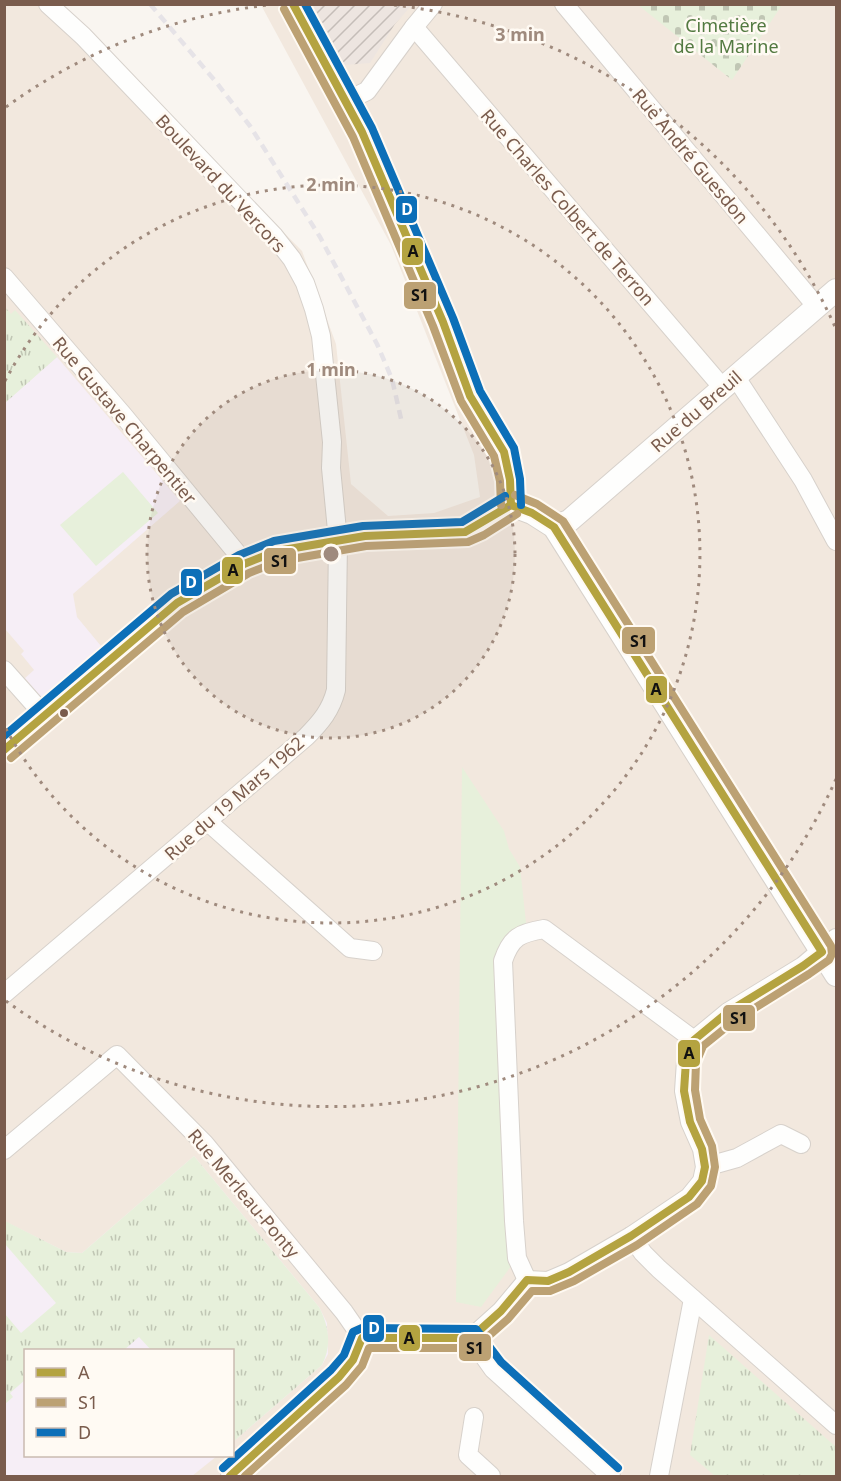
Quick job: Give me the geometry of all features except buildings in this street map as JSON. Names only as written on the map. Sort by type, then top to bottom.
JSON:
[{"type":"street","name":"Boulevard du Vercors","points":[[48,4],[82,36],[274,236],[305,283],[321,336],[332,442],[331,468],[338,541]]},
{"type":"street","points":[[293,4],[362,132],[443,322],[470,396],[504,452],[510,480],[511,505]]},
{"type":"street","points":[[346,101],[367,91],[433,4]]},
{"type":"street","name":"Rue André Guesdon","points":[[564,4],[817,307]]},
{"type":"street","name":"Rue Charles Colbert de Terron","points":[[414,27],[729,382],[803,480],[837,542]]},
{"type":"street","name":"Rue Gustave Charpentier","points":[[4,278],[123,415],[244,564]]},
{"type":"street","name":"Rue du Breuil","points":[[554,527],[569,521],[837,290]]},
{"type":"street","points":[[4,750],[177,603],[244,564],[277,551],[365,536],[465,532],[511,505]]},
{"type":"street","points":[[511,505],[532,513],[554,527],[829,945],[837,975]]},
{"type":"street","name":"Rue du 19 Mars 1962","points":[[4,994],[321,722],[332,705],[336,690],[338,541]]},
{"type":"street","points":[[4,670],[45,714]]},
{"type":"street","points":[[207,821],[350,948],[373,951]]},
{"type":"street","points":[[527,1280],[517,1258],[514,1221],[503,961],[508,945],[527,932],[544,929],[694,1040]]},
{"type":"street","points":[[527,1280],[548,1281],[569,1272],[631,1236],[689,1197],[702,1181],[705,1167],[702,1149],[690,1122],[684,1091],[686,1061],[694,1040],[728,1012],[803,966],[829,945]]},
{"type":"street","name":"Rue Merleau-Ponty","points":[[4,1150],[117,1055],[204,1143],[344,1312],[362,1338]]},
{"type":"street","points":[[705,1167],[737,1158],[781,1134],[801,1144]]},
{"type":"street","points":[[631,1236],[643,1254],[837,1425]]},
{"type":"street","points":[[230,1476],[339,1377],[353,1360],[362,1338],[471,1338],[501,1311],[527,1280]]},
{"type":"street","points":[[659,1476],[693,1299]]},
{"type":"street","points":[[471,1338],[493,1369],[611,1476]]},
{"type":"street","points":[[474,1417],[468,1455],[491,1476]]},
{"type":"shaded area","points":[[5,5],[60,5],[302,251],[336,344],[351,484],[388,516],[434,513],[480,497],[474,455],[391,245],[261,5],[836,5],[836,1476],[5,1476]]},
{"type":"shaded area","points":[[313,5],[412,5],[395,24],[370,63],[345,65]]},
{"type":"shaded area","points":[[57,357],[180,501],[73,594],[77,617],[101,646],[41,697],[25,678],[34,670],[21,654],[24,651],[5,629],[4,403]]},
{"type":"shaded area","points":[[194,1156],[319,1307],[327,1323],[328,1354],[322,1365],[234,1441],[234,1349],[24,1349],[24,1457],[216,1457],[192,1476],[5,1476],[4,1221],[66,1252],[82,1253]]},
{"type":"green space","name":"Cimetière de la Marine","points":[[638,5],[782,5],[732,80]]},
{"type":"green space","points":[[5,307],[11,314],[15,310],[57,357],[5,403]]},
{"type":"green space","points":[[123,472],[158,513],[96,566],[60,525]]},
{"type":"green space","points":[[462,767],[504,831],[509,849],[520,867],[527,932],[508,945],[517,1258],[481,1307],[456,1302]]},
{"type":"green space","points":[[194,1156],[319,1307],[328,1336],[327,1351],[322,1365],[234,1441],[234,1349],[150,1349],[139,1337],[125,1349],[24,1349],[24,1381],[10,1393],[13,1397],[5,1404],[5,1314],[21,1333],[56,1303],[5,1244],[5,1221],[66,1252],[82,1253]]},
{"type":"green space","points":[[709,1335],[836,1447],[836,1476],[715,1476],[690,1455]]},
{"type":"railway","points":[[150,4],[250,126],[320,237],[377,344],[392,379],[402,423]]},
{"type":"transit line","name":"A","points":[[293,4],[362,132],[443,322],[470,396],[504,452],[510,480],[511,505]]},
{"type":"transit line","name":"D","points":[[305,4],[372,128],[453,318],[480,391],[514,448],[520,479],[521,505]]},
{"type":"transit line","name":"S1","points":[[284,9],[353,137],[433,326],[461,401],[494,456],[500,481],[501,505]]},
{"type":"transit line","name":"S1","points":[[245,1476],[346,1385],[362,1366],[369,1348],[475,1348],[508,1319],[532,1291],[550,1291],[574,1281],[637,1245],[697,1204],[711,1186],[715,1167],[712,1146],[700,1119],[695,1090],[696,1063],[703,1046],[734,1021],[829,960],[832,954],[831,946],[563,521],[537,504],[515,495]]},
{"type":"transit line","name":"D","points":[[4,736],[171,594],[239,555],[274,541],[363,526],[462,522],[505,496]]},
{"type":"transit line","name":"A","points":[[4,750],[177,603],[244,564],[277,551],[365,536],[465,532],[511,505]]},
{"type":"transit line","name":"A","points":[[230,1476],[339,1377],[353,1360],[362,1338],[471,1338],[501,1311],[527,1280],[548,1281],[569,1272],[631,1236],[689,1197],[702,1181],[705,1167],[702,1149],[690,1122],[684,1091],[686,1061],[694,1040],[728,1012],[822,952],[554,527],[532,513],[511,505]]},
{"type":"transit line","name":"S1","points":[[11,758],[183,612],[249,573],[280,561],[366,546],[468,542],[484,535],[517,514]]},
{"type":"transit line","name":"D","points":[[223,1468],[331,1370],[344,1355],[353,1332],[362,1328],[476,1329],[501,1362],[618,1468]]}]
